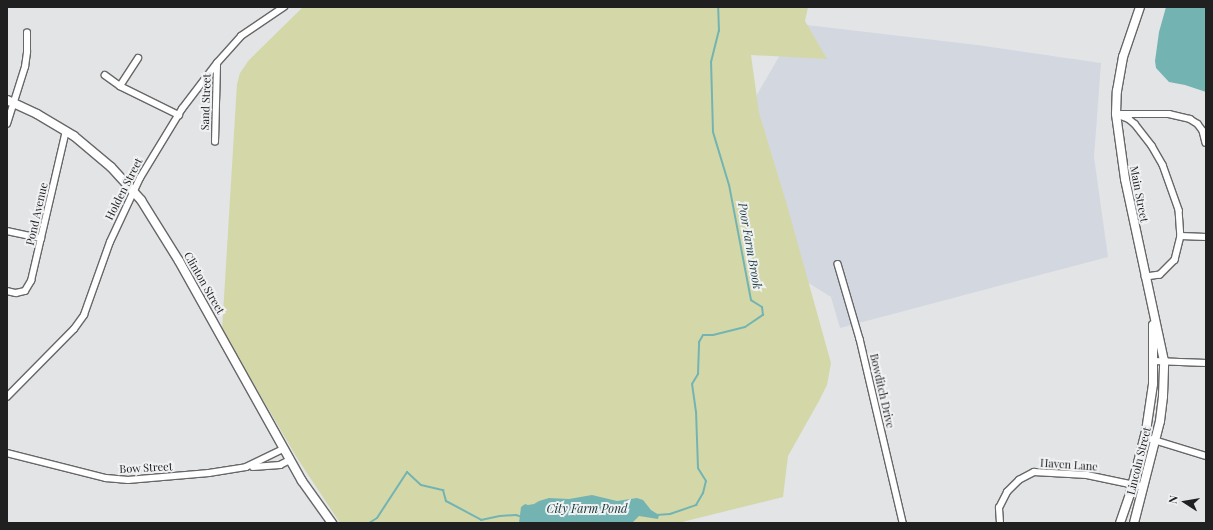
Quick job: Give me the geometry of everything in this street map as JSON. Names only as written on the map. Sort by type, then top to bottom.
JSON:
[{"type":"main road","name":"Main Street","points":[[1140,7],[1123,57],[1117,91],[1116,114],[1125,180],[1164,361],[1162,404]]},
{"type":"main road","name":"Clinton Street","points":[[10,102],[66,131],[111,167],[141,200],[179,261],[283,449],[302,481],[332,523]]},
{"type":"main road","name":"Main Street","points":[[1150,406],[1154,361],[1151,304]]},
{"type":"main road","name":"Lincoln Street","points":[[1134,523],[1155,441],[1162,404]]},
{"type":"main road","name":"Lincoln Street","points":[[1120,523],[1132,485],[1144,438],[1150,406]]},
{"type":"street","name":"Holden Street","points":[[7,397],[74,329],[84,315],[110,242],[133,192],[155,151],[179,115],[217,63],[241,36],[284,7]]},
{"type":"street","points":[[7,124],[10,102],[25,67],[27,34]]},
{"type":"street","points":[[120,86],[138,58]]},
{"type":"street","name":"Sand Street","points":[[215,142],[217,63]]},
{"type":"street","points":[[105,75],[120,86],[179,115]]},
{"type":"street","points":[[1116,114],[1155,113],[1179,116],[1198,124],[1203,131],[1206,143]]},
{"type":"street","points":[[1116,114],[1129,119],[1135,124],[1152,146],[1163,165],[1179,210],[1181,236],[1178,252],[1170,266],[1160,275],[1145,277]]},
{"type":"street","name":"Pond Avenue","points":[[7,291],[16,293],[25,290],[30,286],[66,131]]},
{"type":"street","points":[[7,231],[42,238]]},
{"type":"street","points":[[1181,236],[1206,237]]},
{"type":"street","name":"Bowditch Drive","points":[[838,264],[860,338],[904,523]]},
{"type":"street","points":[[1154,361],[1206,363]]},
{"type":"street","points":[[1144,438],[1206,456]]},
{"type":"street","name":"Bow Street","points":[[240,468],[256,463],[283,449]]},
{"type":"street","name":"Bow Street","points":[[7,453],[106,478],[121,480],[209,473],[240,468],[280,465],[290,460]]},
{"type":"street","name":"Haven Lane","points":[[1000,523],[999,508],[1006,492],[1019,480],[1034,472],[1087,475],[1144,487]]},
{"type":"shaded area","points":[[798,24],[977,45],[1101,63],[1094,157],[1108,257],[840,328],[831,297],[791,272],[755,98]]},
{"type":"green space","points":[[303,7],[808,7],[805,21],[827,59],[751,55],[759,113],[787,205],[831,363],[827,385],[788,456],[783,497],[678,523],[340,523],[297,458],[222,330],[237,84],[240,73],[249,60]]},
{"type":"water","points":[[1166,7],[1206,7],[1206,92],[1185,85],[1169,82],[1156,68],[1155,61],[1159,32]]},
{"type":"water","name":"City Farm Pond","points":[[592,495],[617,501],[637,498],[643,500],[651,510],[659,515],[658,519],[639,516],[632,523],[519,523],[521,507],[525,504],[534,504],[549,498],[569,499]]},
{"type":"waterway","name":"Poor Farm Brook","points":[[656,515],[670,514],[696,505],[703,493],[706,481],[698,468],[696,412],[692,384],[698,374],[699,342],[703,335],[713,335],[745,327],[763,315],[762,307],[751,300],[729,185],[713,132],[711,62],[719,31],[718,7]]},
{"type":"waterway","name":"Poor Farm Brook","points":[[369,523],[377,518],[407,472],[421,485],[443,490],[446,501],[481,520],[500,516],[516,515],[522,517]]}]
